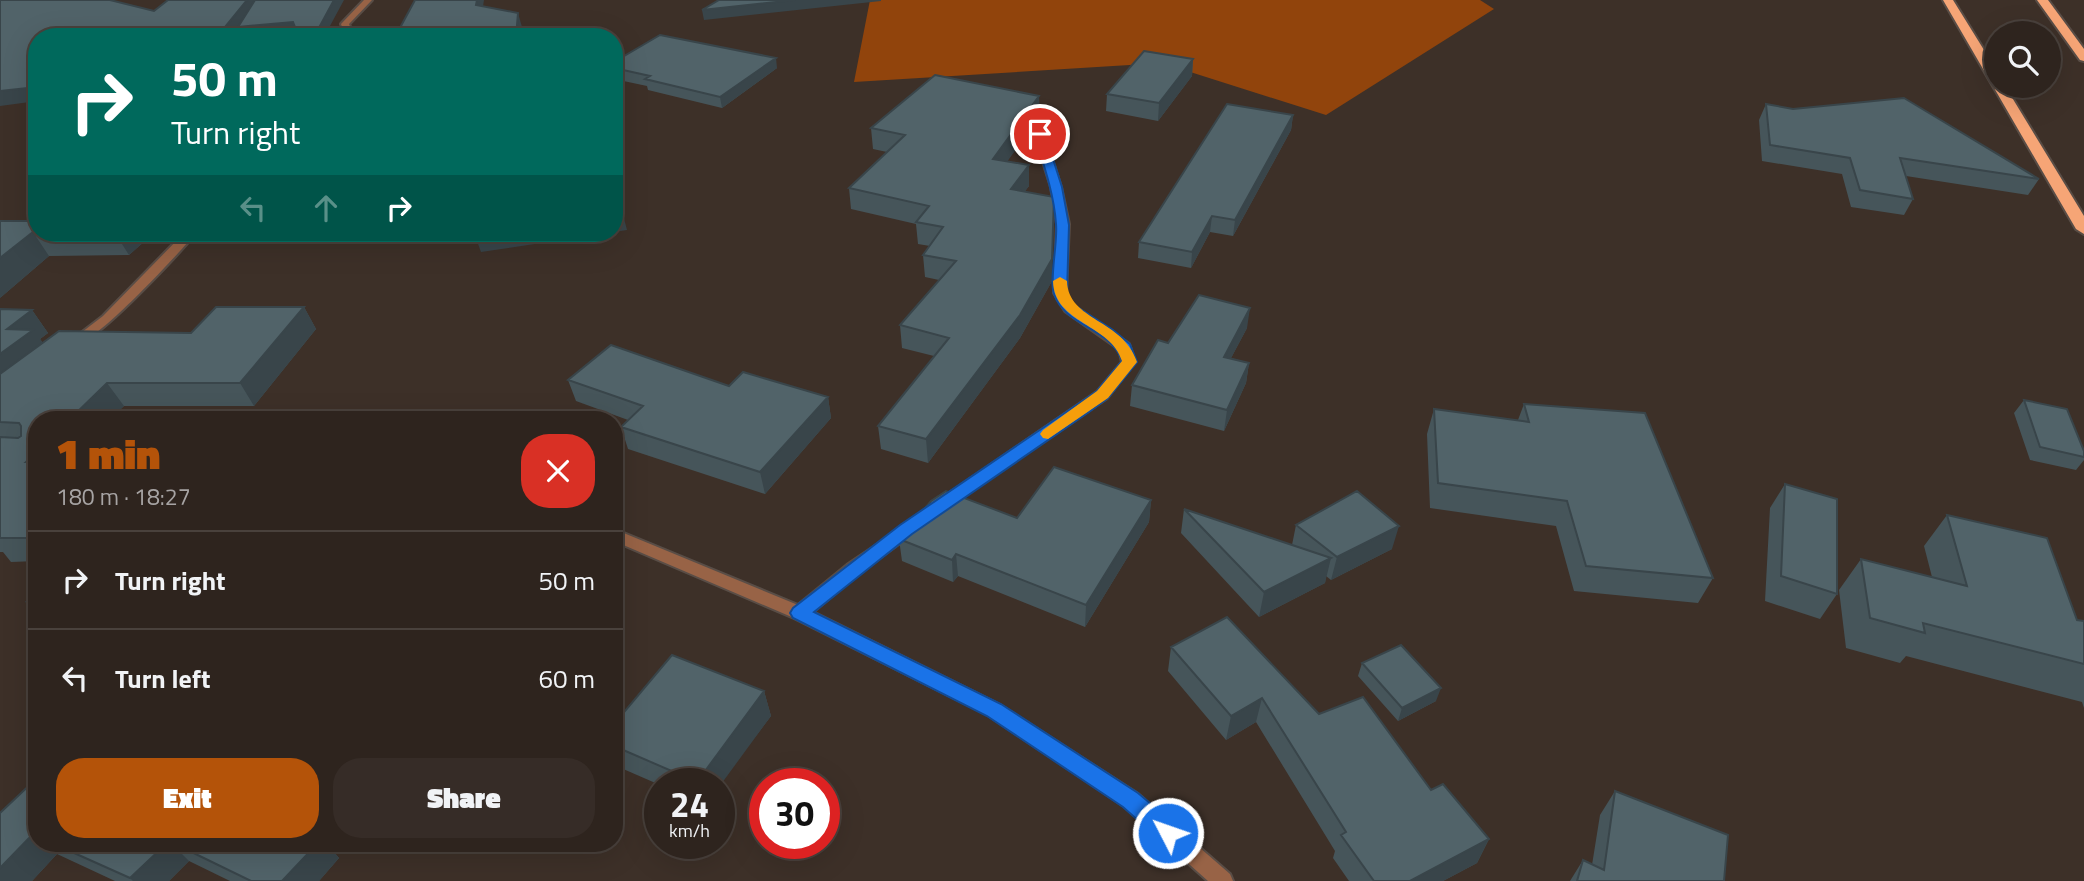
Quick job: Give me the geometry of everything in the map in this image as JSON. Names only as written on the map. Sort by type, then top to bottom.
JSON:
[{"type":"highway","points":[[1948,0],[1984,60]]},
{"type":"highway","points":[[2042,0],[2084,57]]},
{"type":"highway","points":[[2006,98],[2084,229]]},
{"type":"street","points":[[346,28],[345,24],[368,0]]},
{"type":"street","points":[[800,613],[906,530],[1093,402],[1129,362],[1125,347],[1069,308],[1060,293],[1063,225],[1056,187],[1040,134]]},
{"type":"street","points":[[67,350],[107,319],[181,242]]},
{"type":"street","points":[[623,539],[800,613],[994,710],[1131,800],[1223,881]]},
{"type":"shaded area","points":[[870,0],[1480,0],[1494,9],[1326,115],[1162,63],[854,82]]},
{"type":"building","points":[[0,0],[110,0],[154,11],[168,0],[247,0],[224,28],[28,28],[28,88],[0,91]]},
{"type":"building","points":[[255,0],[334,0],[319,28],[295,28],[293,22],[238,27]]},
{"type":"building","points":[[415,0],[477,0],[476,5],[518,13],[517,28],[400,28]]},
{"type":"building","points":[[719,0],[795,0],[702,10]]},
{"type":"building","points":[[660,35],[776,58],[720,97],[645,79],[650,76],[623,70],[623,57]]},
{"type":"building","points":[[1144,51],[1193,59],[1159,103],[1107,94]]},
{"type":"building","points":[[935,75],[1039,96],[993,159],[1029,165],[1011,189],[1054,197],[1052,259],[1020,315],[926,439],[878,426],[949,338],[900,325],[956,261],[923,255],[943,227],[916,222],[929,206],[849,188],[905,135],[871,128]]},
{"type":"building","points":[[1904,98],[2039,179],[1900,158],[1913,199],[1860,190],[1850,158],[1770,145],[1766,104],[1793,109]]},
{"type":"building","points":[[1227,104],[1293,115],[1235,220],[1212,216],[1192,252],[1139,242]]},
{"type":"building","points":[[0,221],[28,221],[28,236],[0,258]]},
{"type":"building","points":[[1199,295],[1250,308],[1224,357],[1249,363],[1227,410],[1132,385],[1158,340],[1168,343]]},
{"type":"building","points":[[216,307],[304,307],[240,383],[107,383],[78,411],[28,411],[28,538],[0,538],[0,437],[18,438],[21,436],[21,426],[19,423],[0,422],[0,374],[59,331],[191,333]]},
{"type":"building","points":[[0,309],[32,310],[7,329],[33,330],[0,354]]},
{"type":"building","points":[[611,345],[729,386],[743,372],[828,397],[760,472],[623,428],[643,406],[568,380]]},
{"type":"building","points":[[2024,400],[2067,409],[2084,457],[2040,447]]},
{"type":"building","points":[[1524,404],[1645,413],[1713,578],[1586,566],[1567,501],[1438,483],[1434,409],[1529,422]]},
{"type":"building","points":[[1054,467],[1151,500],[1086,605],[956,554],[952,560],[899,539],[931,501],[946,491],[1017,518]]},
{"type":"building","points":[[1785,484],[1837,499],[1837,594],[1781,576]]},
{"type":"building","points":[[1357,491],[1399,526],[1337,557],[1296,525]]},
{"type":"building","points":[[1184,509],[1331,558],[1264,592]]},
{"type":"building","points":[[1947,515],[2047,538],[2077,620],[2084,621],[2084,664],[1923,623],[1925,633],[1870,618],[1861,559],[1967,586]]},
{"type":"building","points":[[1227,617],[1319,714],[1363,697],[1431,790],[1443,784],[1489,839],[1410,881],[1374,881],[1341,835],[1346,832],[1262,698],[1231,716],[1171,647]]},
{"type":"building","points":[[1401,645],[1441,688],[1402,708],[1362,663]]},
{"type":"building","points":[[672,655],[764,691],[707,768],[665,768],[623,750],[623,713]]},
{"type":"building","points":[[28,787],[28,839],[0,868],[0,813]]},
{"type":"building","points":[[1615,791],[1728,835],[1724,881],[1577,881],[1583,860],[1604,870]]},
{"type":"building","points":[[72,852],[158,852],[130,878]]},
{"type":"building","points":[[191,852],[309,852],[282,881],[251,881]]},
{"type":"slow traffic","points":[[1048,434],[1102,394],[1129,362],[1125,347],[1069,308],[1060,293],[1060,281]]},
{"type":"route","points":[[1040,134],[1056,187],[1063,225],[1060,293],[1069,308],[1125,347],[1129,362],[1102,394],[1065,423],[906,530],[800,613],[994,710],[1131,800],[1168,833]]}]
